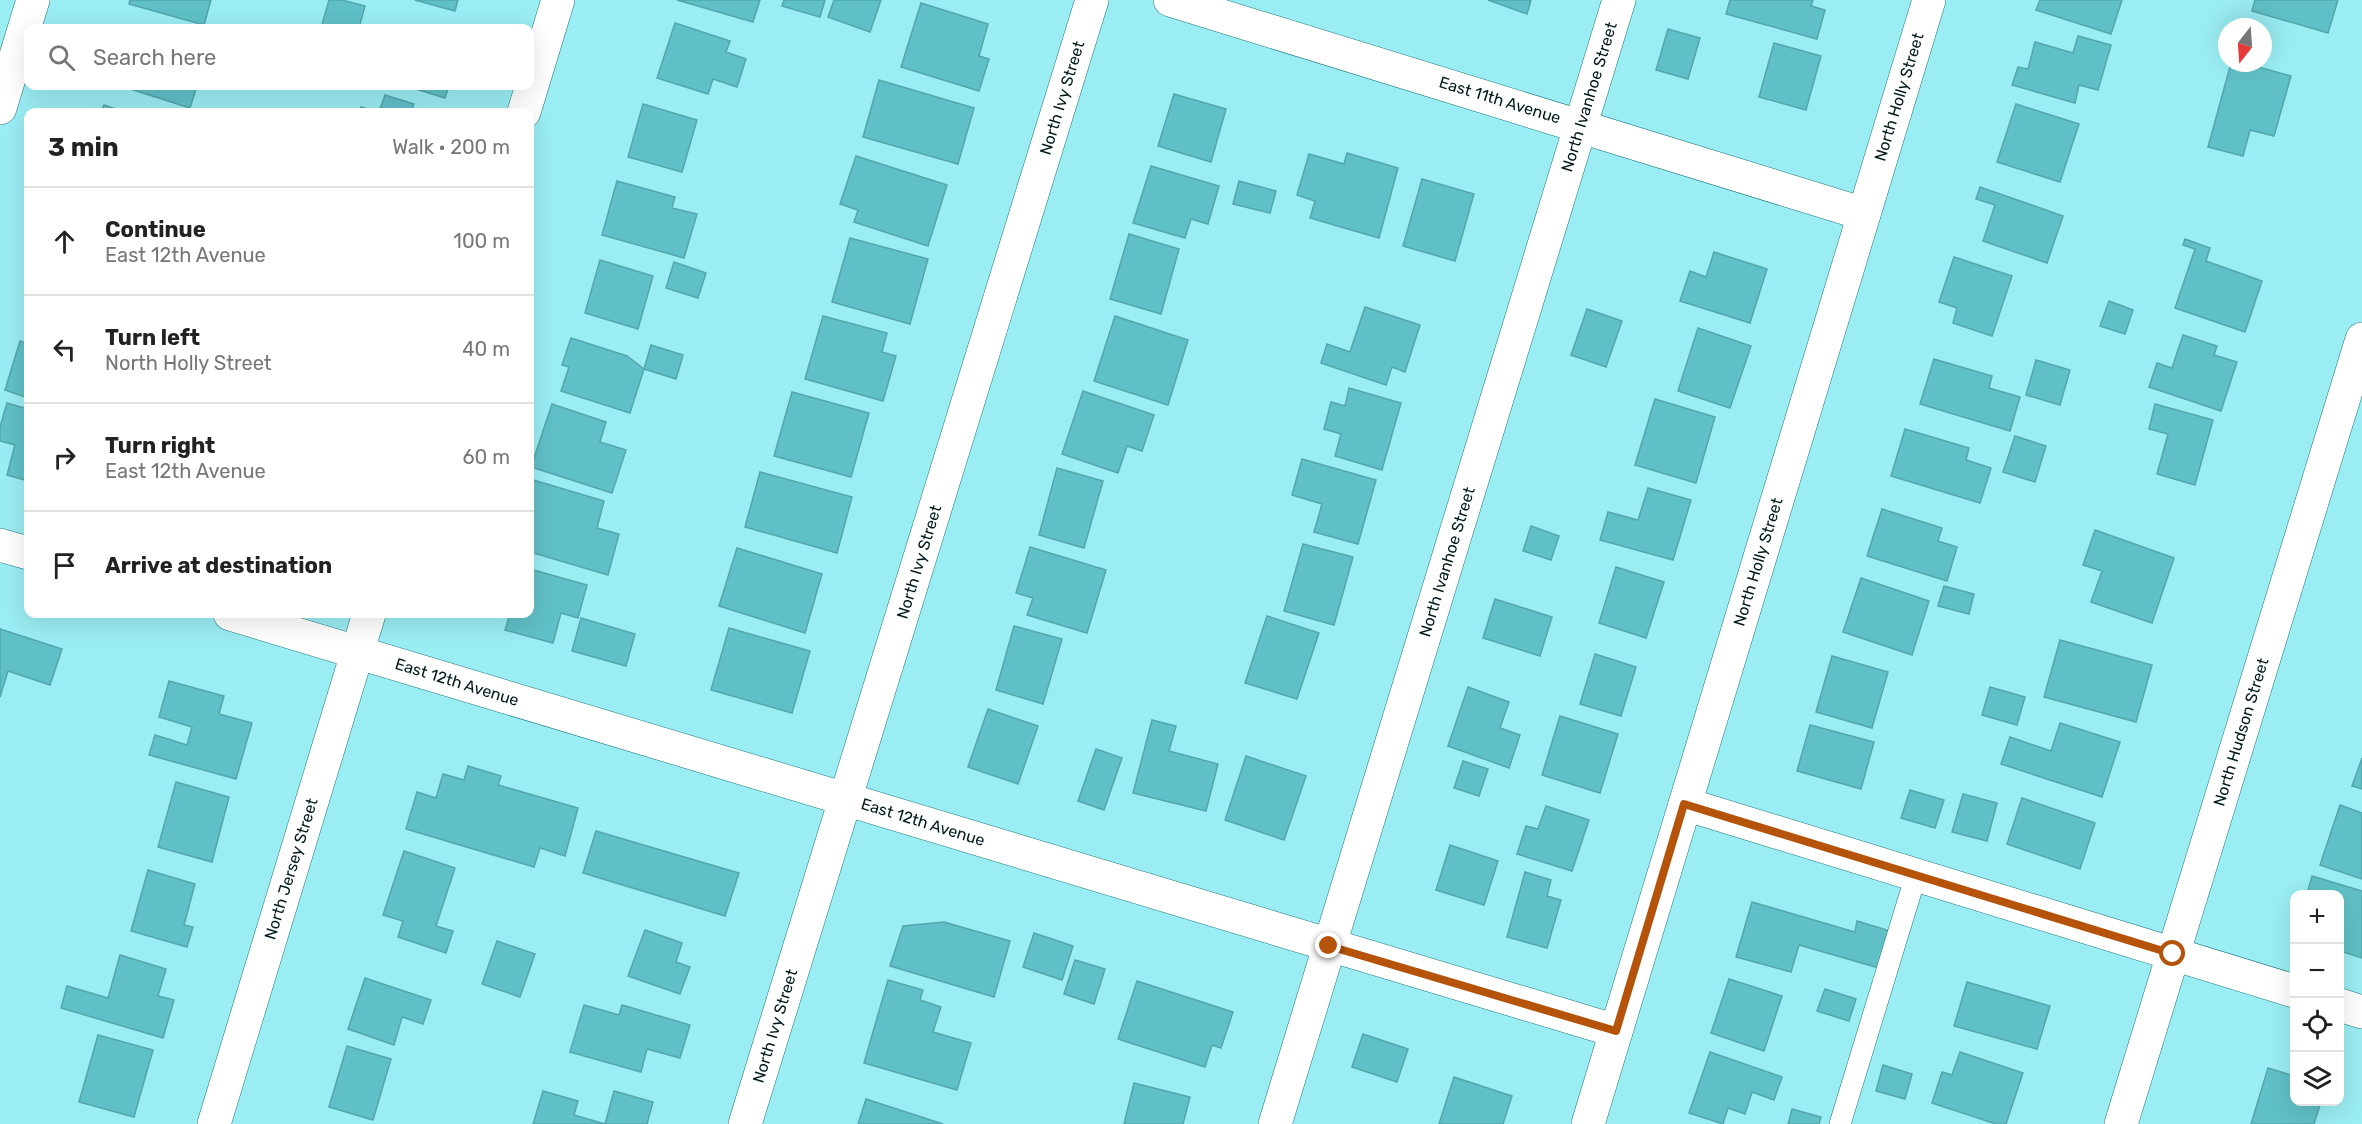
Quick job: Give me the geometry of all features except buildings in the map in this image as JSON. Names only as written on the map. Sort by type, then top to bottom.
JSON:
[{"type":"street","points":[[26,24],[33,0]]},
{"type":"street","points":[[534,79],[558,0]]},
{"type":"street","name":"North Ivy Street","points":[[745,1124],[1092,0]]},
{"type":"street","name":"East 11th Avenue","points":[[1170,0],[1581,124],[1864,214]]},
{"type":"street","name":"North Ivanhoe Street","points":[[1275,1124],[1619,0]]},
{"type":"street","name":"North Holly Street","points":[[1588,1124],[1929,0]]},
{"type":"street","points":[[0,108],[24,29]]},
{"type":"street","points":[[525,108],[531,90]]},
{"type":"street","name":"North Hudson Street","points":[[2121,1124],[2362,339]]},
{"type":"street","points":[[0,545],[24,552]]},
{"type":"street","name":"East 12th Avenue","points":[[243,618],[1616,1031]]},
{"type":"street","name":"North Jersey Street","points":[[213,1124],[368,618]]},
{"type":"street","points":[[1684,804],[2290,989]]},
{"type":"street","points":[[2344,1006],[2362,1012]]},
{"type":"lane","points":[[1840,1124],[1916,874]]},
{"type":"route","points":[[1329,946],[1616,1031],[1684,804],[2173,954]]}]
